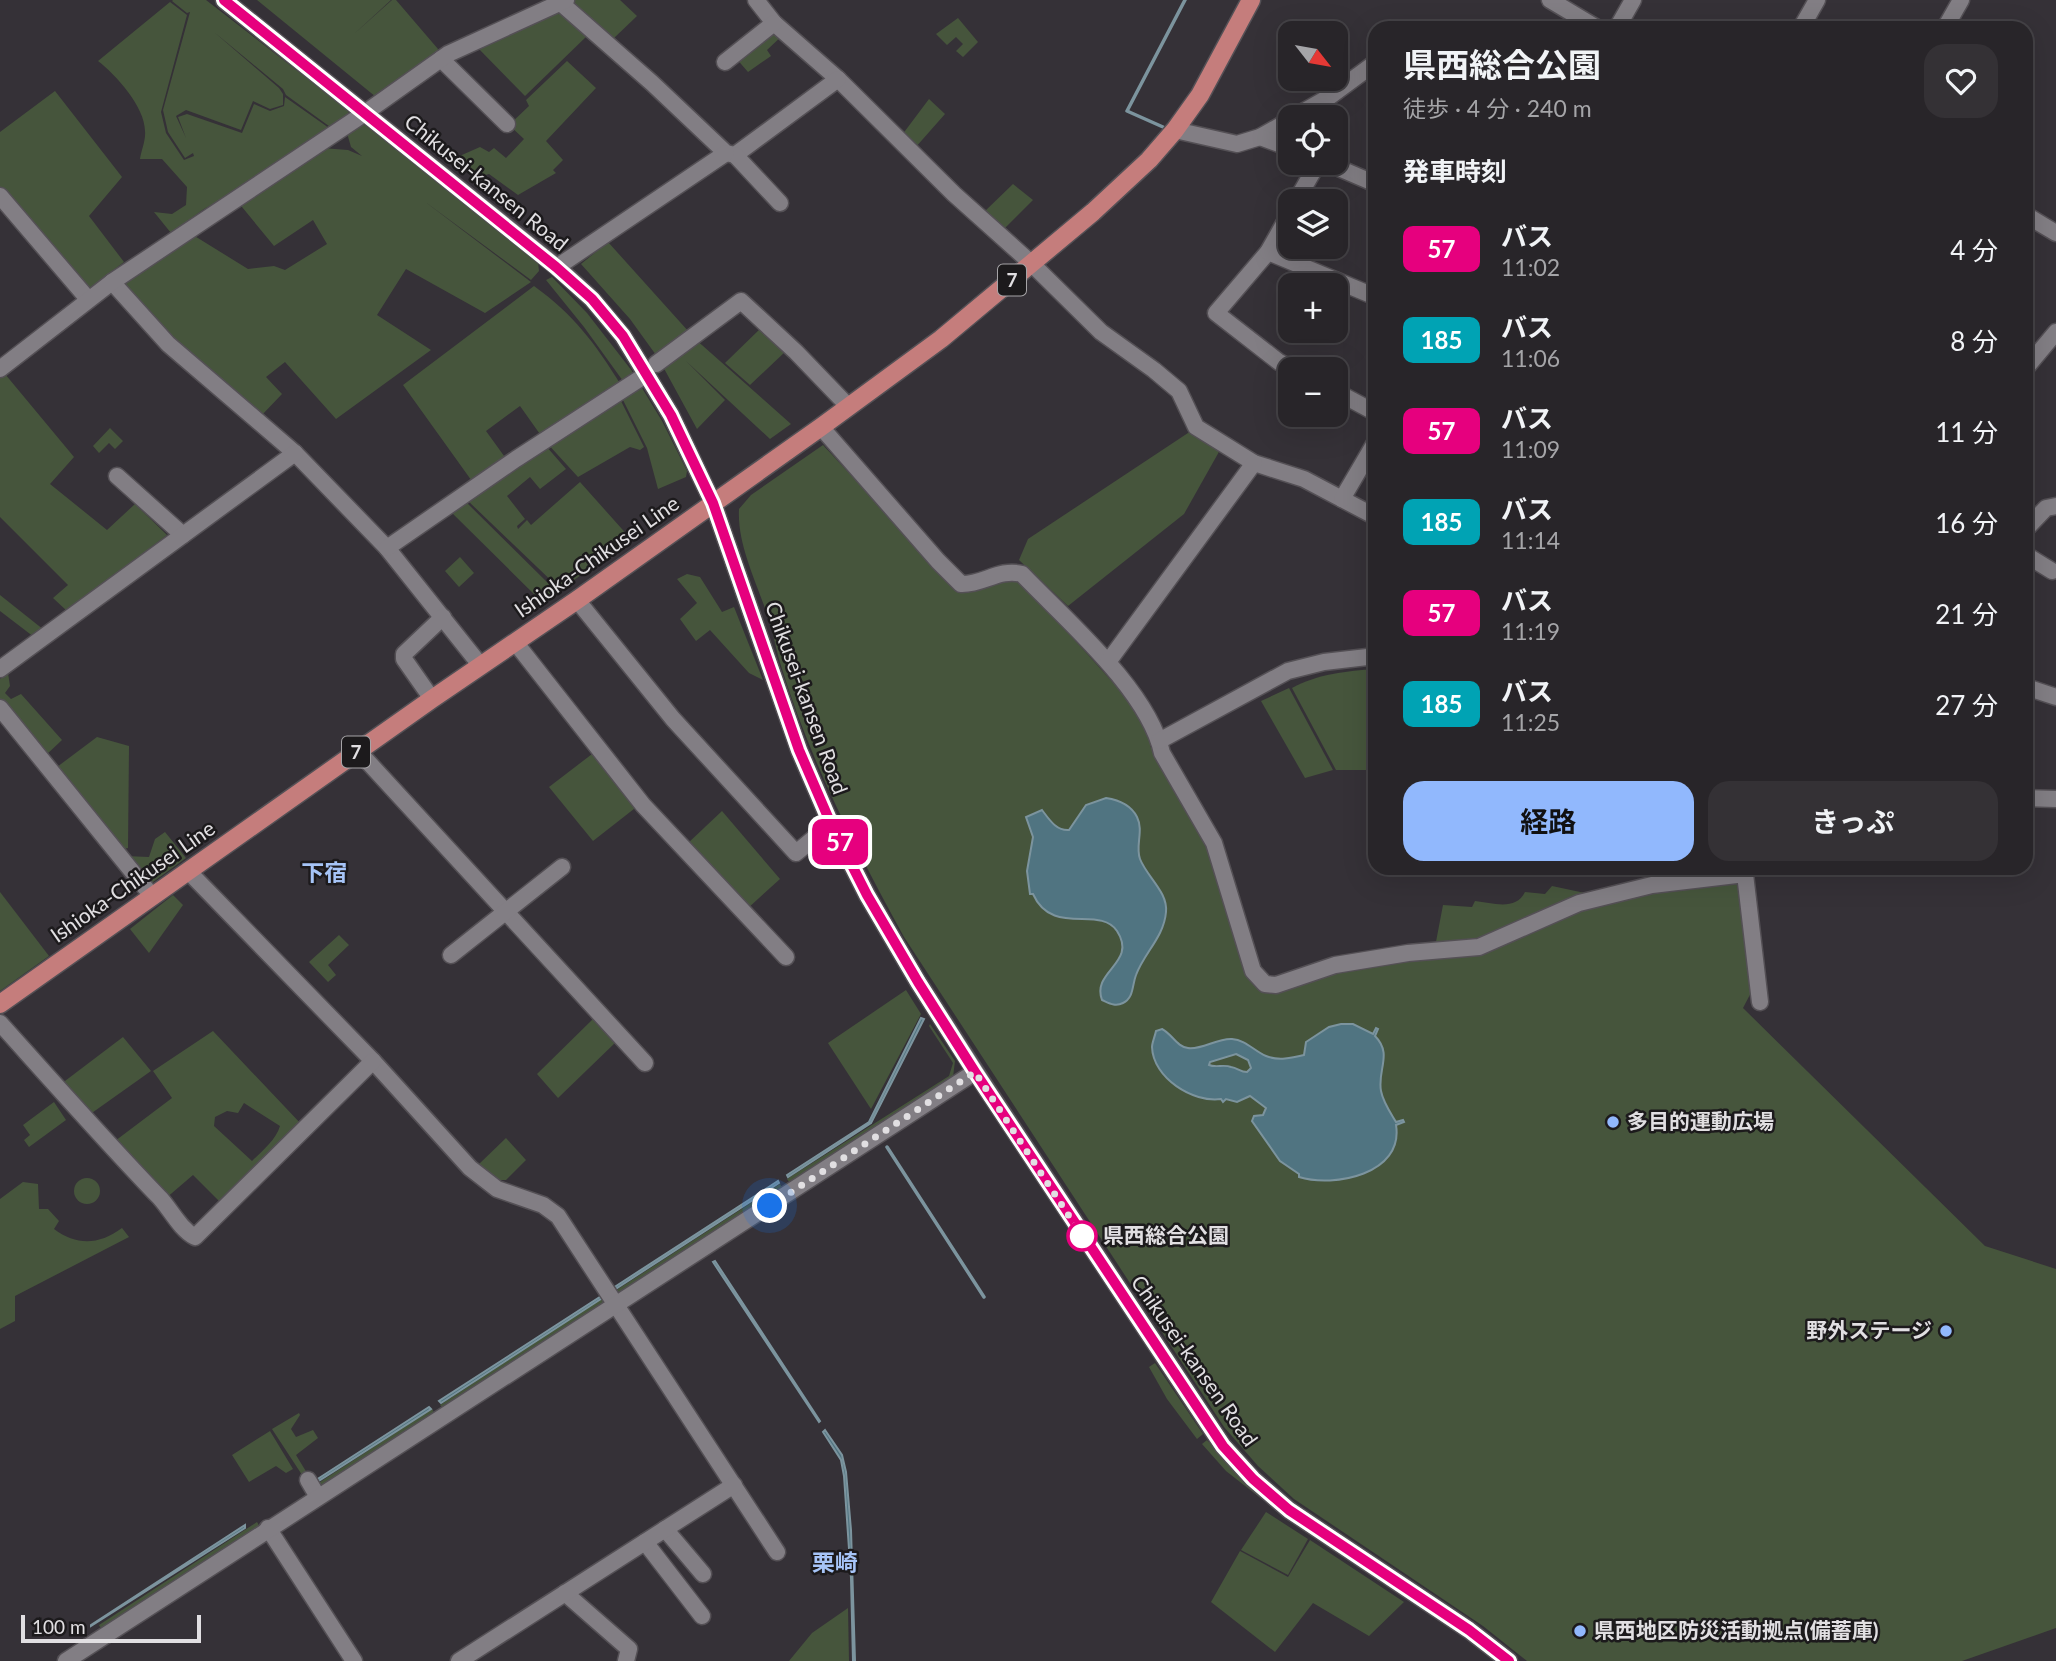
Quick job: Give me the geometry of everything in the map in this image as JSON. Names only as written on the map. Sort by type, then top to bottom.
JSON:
[{"type":"main road","name":"Ishioka-Chikusei Line","points":[[0,1004],[821,428],[941,339],[1126,184],[1175,130],[1200,95],[1251,0]]},
{"type":"street","name":"Chikusei-kansen Road","points":[[224,0],[556,267],[592,299],[651,369],[713,503],[799,750],[831,824],[867,895],[918,982],[1076,1226],[1230,1454],[1259,1485],[1289,1510],[1469,1630],[1509,1661]]},
{"type":"street","points":[[756,0],[774,23],[838,79],[954,194],[1031,263],[1101,332],[1179,391],[1196,428],[1254,463],[1304,479],[1368,513]]},
{"type":"street","points":[[1620,21],[1633,0]]},
{"type":"street","points":[[1805,21],[1817,0]]},
{"type":"street","points":[[1949,21],[1961,0]]},
{"type":"street","points":[[0,369],[112,282],[441,59],[560,2],[731,154],[780,203]]},
{"type":"street","points":[[1560,2],[1587,21]]},
{"type":"street","points":[[725,62],[774,23]]},
{"type":"street","points":[[441,59],[507,124]]},
{"type":"street","points":[[1315,105],[1368,68]]},
{"type":"street","points":[[556,267],[731,154],[838,79]]},
{"type":"street","points":[[1175,130],[1237,144],[1260,137],[1278,126]]},
{"type":"street","points":[[1260,137],[1278,144]]},
{"type":"street","points":[[1348,172],[1368,181]]},
{"type":"street","points":[[0,196],[88,299]]},
{"type":"street","points":[[2033,219],[2056,233]]},
{"type":"street","points":[[1278,234],[1268,252],[1216,313],[1278,361]]},
{"type":"street","points":[[1268,252],[1368,294]]},
{"type":"street","points":[[112,282],[169,344],[295,453],[387,548],[481,666]]},
{"type":"street","points":[[387,548],[651,369],[741,301],[796,352],[849,407]]},
{"type":"street","points":[[2033,360],[2056,332]]},
{"type":"street","points":[[1348,398],[1368,408]]},
{"type":"street","points":[[821,428],[937,561],[961,584],[974,585],[1005,572],[1023,574],[1108,662],[1139,702],[1159,741],[1162,753],[1214,843],[1253,971],[1265,984],[1276,985],[1348,963],[1408,953],[1479,947],[1578,903],[1652,885],[1737,875]]},
{"type":"street","points":[[0,669],[295,453]]},
{"type":"street","points":[[1342,499],[1368,455]]},
{"type":"street","points":[[1108,662],[1254,463]]},
{"type":"street","points":[[117,476],[183,535]]},
{"type":"street","points":[[2033,522],[2046,508],[2056,506]]},
{"type":"street","points":[[2033,559],[2052,570]]},
{"type":"street","points":[[577,600],[673,719],[796,853],[831,824]]},
{"type":"street","points":[[432,699],[404,659],[404,654],[443,617]]},
{"type":"street","points":[[515,642],[643,805],[786,957]]},
{"type":"street","points":[[1159,741],[1288,671],[1324,662],[1368,657]]},
{"type":"street","points":[[2033,689],[2056,697]]},
{"type":"street","points":[[0,708],[152,896]]},
{"type":"street","points":[[358,751],[645,1063]]},
{"type":"street","points":[[2033,798],[2056,799]]},
{"type":"street","points":[[451,955],[562,867]]},
{"type":"street","points":[[188,871],[373,1061],[470,1168],[497,1189],[543,1205],[558,1216],[777,1552]]},
{"type":"street","points":[[1745,875],[1760,1002]]},
{"type":"street","points":[[0,1023],[166,1204],[188,1234],[195,1237],[373,1061]]},
{"type":"street","points":[[65,1661],[975,1072]]},
{"type":"street","points":[[307,1480],[318,1497]]},
{"type":"street","points":[[460,1661],[734,1485]]},
{"type":"street","points":[[268,1528],[354,1661]]},
{"type":"street","points":[[665,1529],[703,1574]]},
{"type":"street","points":[[645,1542],[702,1616]]},
{"type":"street","points":[[565,1593],[629,1649],[626,1661]]},
{"type":"green space","points":[[173,0],[206,0],[348,110],[349,115],[333,129],[286,95],[283,89],[214,32],[279,88],[283,94],[283,105],[270,109],[253,101],[241,130],[186,110],[176,116],[186,138],[178,117],[187,114],[242,133],[254,104],[270,111],[284,106],[285,97],[329,128],[248,185],[204,209],[171,233],[154,212],[172,214],[186,205],[187,187],[162,159],[140,159],[145,134],[140,112],[121,83],[98,61],[170,2],[187,15],[161,112],[166,133],[184,160],[194,156],[193,153],[185,158],[168,132],[163,110],[190,12],[187,13]]},
{"type":"green space","points":[[257,0],[391,0],[354,34],[392,0],[396,0],[438,49],[436,57],[376,97]]},
{"type":"green space","points":[[620,0],[637,16],[613,39],[571,2]]},
{"type":"green space","points":[[559,8],[588,35],[525,96],[477,47]]},
{"type":"green space","points":[[958,18],[978,42],[963,57],[956,51],[963,44],[956,37],[947,45],[936,34]]},
{"type":"green space","points":[[774,26],[784,34],[767,50],[771,56],[748,72],[735,57]]},
{"type":"green space","points":[[567,61],[596,88],[546,141],[563,160],[553,170],[556,173],[518,195],[489,174],[479,177],[455,158],[480,147],[489,152],[494,148],[506,158],[524,139],[509,125],[529,106],[526,100]]},
{"type":"green space","points":[[55,91],[122,177],[89,216],[124,262],[87,290],[0,190],[0,132]]},
{"type":"green space","points":[[929,99],[945,114],[915,148],[902,135]]},
{"type":"green space","points":[[363,121],[538,262],[539,271],[531,280],[424,201],[531,282],[485,313],[406,269],[377,315],[431,350],[336,419],[285,362],[266,377],[282,394],[261,416],[170,339],[125,288],[123,281],[193,235],[248,269],[274,266],[285,270],[327,244],[313,220],[274,246],[242,207],[241,201],[322,148],[348,150],[362,156],[351,147],[347,133]]},
{"type":"green space","points":[[1013,184],[1033,200],[1003,230],[984,212]]},
{"type":"green space","points":[[608,242],[689,332],[656,355],[630,319],[581,264]]},
{"type":"green space","points":[[552,277],[587,313],[632,371],[632,375],[623,381],[546,280]]},
{"type":"green space","points":[[534,286],[583,331],[621,385],[542,437],[520,406],[486,431],[507,460],[474,484],[403,385]]},
{"type":"green space","points":[[762,327],[786,351],[750,385],[725,363]]},
{"type":"green space","points":[[694,338],[791,424],[770,439],[686,361],[725,400],[697,429],[661,363]]},
{"type":"green space","points":[[5,374],[74,457],[50,484],[107,530],[135,504],[167,535],[67,611],[53,598],[68,585],[0,517],[0,377]]},
{"type":"green space","points":[[634,386],[642,388],[687,471],[686,477],[658,489],[647,448],[621,396]]},
{"type":"green space","points":[[619,397],[644,447],[640,450],[630,447],[578,477],[546,442]]},
{"type":"green space","points":[[110,428],[123,441],[115,449],[109,443],[99,453],[93,446]]},
{"type":"green space","points":[[1191,431],[1220,450],[1184,514],[1068,606],[1019,560],[1028,539]]},
{"type":"green space","name":"県西総合公園","points":[[823,445],[954,586],[974,591],[1003,577],[1020,579],[1134,706],[1153,738],[1150,746],[1206,834],[1261,989],[1343,967],[1461,955],[1583,907],[1633,894],[1742,880],[1755,985],[1743,1008],[1985,1246],[2056,1269],[2056,1628],[1962,1661],[1527,1661],[1483,1626],[1294,1499],[1258,1466],[1224,1427],[904,937],[852,839],[821,772],[794,704],[749,564],[741,536],[739,509],[751,495]]},
{"type":"green space","points":[[546,446],[566,469],[540,489],[530,477],[507,496],[525,519],[517,526],[518,529],[527,520],[531,525],[580,482],[630,538],[561,590],[466,499]]},
{"type":"green space","points":[[464,500],[558,593],[544,604],[449,510]]},
{"type":"green space","points":[[460,557],[474,573],[459,587],[445,571]]},
{"type":"green space","points":[[687,574],[700,577],[722,612],[734,607],[763,680],[749,673],[710,630],[696,641],[680,619],[697,603],[677,579]]},
{"type":"green space","points":[[0,595],[44,630],[34,637],[0,611]]},
{"type":"green space","points":[[1368,670],[1368,770],[1336,770],[1292,688],[1322,676]]},
{"type":"green space","points":[[8,673],[10,686],[5,693],[11,699],[21,694],[62,740],[45,756],[0,700],[0,679]]},
{"type":"green space","points":[[1289,688],[1333,770],[1305,778],[1261,701]]},
{"type":"green space","points":[[97,737],[129,746],[128,848],[120,850],[57,767]]},
{"type":"green space","points":[[596,751],[639,805],[593,841],[549,787]]},
{"type":"green space","points":[[722,811],[780,879],[747,909],[687,844]]},
{"type":"green space","points":[[165,832],[186,858],[149,885],[125,856],[149,857],[155,839]]},
{"type":"green space","points":[[1552,886],[1585,893],[1584,899],[1478,945],[1435,947],[1443,905],[1472,907],[1475,901],[1510,904],[1521,898],[1525,892],[1545,894]]},
{"type":"green space","points":[[0,892],[49,956],[0,991]]},
{"type":"green space","points":[[173,895],[183,905],[149,953],[130,929]]},
{"type":"green space","points":[[339,935],[349,945],[328,965],[336,975],[328,982],[309,962]]},
{"type":"green space","points":[[906,990],[921,1014],[871,1109],[828,1043]]},
{"type":"green space","points":[[595,1017],[617,1041],[558,1098],[537,1074]]},
{"type":"green space","points":[[930,1024],[955,1061],[953,1077],[790,1183],[787,1179],[949,1076],[953,1063]]},
{"type":"green space","points":[[213,1031],[302,1125],[223,1205],[193,1175],[165,1199],[111,1144],[172,1098],[153,1071]],"holes":[[[244,1103],[280,1126],[272,1141],[252,1161],[214,1126],[215,1117],[227,1111],[238,1113]]]},
{"type":"green space","points":[[123,1037],[151,1071],[89,1115],[61,1084]]},
{"type":"green space","points":[[54,1102],[66,1120],[29,1147],[24,1140],[30,1135],[23,1125]]},
{"type":"green space","points":[[506,1138],[526,1160],[506,1180],[498,1180],[478,1165]]},
{"type":"green space","points":[[87,1178],[96,1182],[100,1191],[96,1200],[87,1204],[78,1200],[74,1191],[78,1182]]},
{"type":"green space","points":[[23,1182],[38,1184],[39,1209],[48,1209],[59,1221],[54,1229],[63,1235],[88,1241],[105,1238],[122,1228],[129,1237],[15,1296],[15,1321],[0,1329],[0,1199]]},
{"type":"green space","points":[[780,1184],[783,1189],[618,1295],[615,1291]]},
{"type":"green space","points":[[606,1296],[608,1300],[443,1408],[440,1405]]},
{"type":"green space","points":[[1155,1363],[1203,1434],[1197,1439],[1167,1399],[1149,1367]]},
{"type":"green space","points":[[432,1409],[435,1414],[319,1487],[317,1484]]},
{"type":"green space","points":[[299,1413],[291,1429],[296,1437],[313,1430],[318,1438],[296,1455],[310,1478],[306,1481],[272,1429]]},
{"type":"green space","points":[[270,1431],[293,1469],[286,1473],[276,1466],[249,1482],[232,1455]]},
{"type":"green space","points":[[1207,1440],[1263,1500],[1226,1471],[1202,1444]]},
{"type":"green space","points":[[1266,1512],[1308,1539],[1288,1575],[1241,1550]]},
{"type":"green space","points":[[257,1522],[260,1527],[104,1628],[100,1627],[99,1625]]},
{"type":"green space","points":[[1310,1540],[1404,1602],[1369,1636],[1313,1603],[1275,1652],[1211,1602],[1240,1551],[1288,1577]]},
{"type":"green space","points":[[848,1608],[849,1661],[789,1661],[812,1633]]},
{"type":"water","points":[[1106,798],[1124,804],[1137,817],[1140,828],[1140,859],[1166,905],[1162,929],[1140,967],[1131,995],[1127,1001],[1117,1005],[1102,1000],[1100,990],[1122,951],[1122,942],[1117,931],[1099,920],[1063,918],[1041,907],[1033,894],[1030,894],[1027,871],[1033,837],[1026,817],[1042,810],[1050,821],[1064,830],[1069,830],[1086,805]]},
{"type":"water","points":[[921,1018],[924,1019],[871,1123],[788,1177],[787,1175],[869,1122]]},
{"type":"water","points":[[1353,1024],[1373,1034],[1376,1028],[1378,1029],[1375,1036],[1384,1056],[1380,1083],[1382,1095],[1396,1122],[1404,1122],[1396,1125],[1396,1142],[1389,1155],[1378,1166],[1364,1174],[1330,1180],[1299,1177],[1299,1174],[1280,1161],[1252,1121],[1254,1116],[1263,1115],[1266,1108],[1250,1096],[1237,1102],[1226,1099],[1223,1102],[1221,1099],[1199,1097],[1187,1092],[1176,1086],[1159,1069],[1152,1047],[1156,1031],[1162,1029],[1188,1048],[1232,1039],[1242,1041],[1271,1058],[1290,1058],[1304,1055],[1306,1042],[1329,1027]],"holes":[[[1236,1054],[1248,1060],[1251,1068],[1247,1072],[1228,1066],[1209,1065],[1210,1062]]]},
{"type":"water","points":[[778,1181],[779,1183],[614,1290],[613,1288]]},
{"type":"water","points":[[715,1261],[820,1421],[819,1422],[713,1262]]},
{"type":"water","points":[[603,1295],[604,1297],[441,1403],[439,1401]]},
{"type":"water","points":[[429,1407],[431,1409],[317,1482],[316,1480]]},
{"type":"water","points":[[825,1430],[842,1455],[846,1472],[851,1530],[855,1661],[844,1476],[841,1460],[823,1432]]},
{"type":"water","points":[[245,1525],[245,1528],[91,1626],[91,1625]]},
{"type":"waterway","points":[[1163,127],[1127,111],[1185,0]]},
{"type":"waterway","points":[[887,1147],[984,1297]]},
{"type":"bus line","name":"57","points":[[224,0],[556,267],[592,299],[623,336],[671,415],[713,503],[799,750],[831,824],[867,895],[918,982],[1223,1446],[1253,1479],[1289,1510],[1469,1630],[1509,1661]]},
{"type":"place","name":"多目的運動広場","points":[[1613,1122]]},
{"type":"place","name":"県西総合公園","points":[[1082,1236]]},
{"type":"place","name":"野外ステージ","points":[[1946,1331]]},
{"type":"place","name":"県西地区防災活動拠点(備蓄庫)","points":[[1580,1631]]},
{"type":"district","name":"下宿","points":[[324,873]]},
{"type":"district","name":"栗崎","points":[[835,1563]]},
{"type":"route","points":[[770,1206],[975,1072],[1082,1236]]}]
